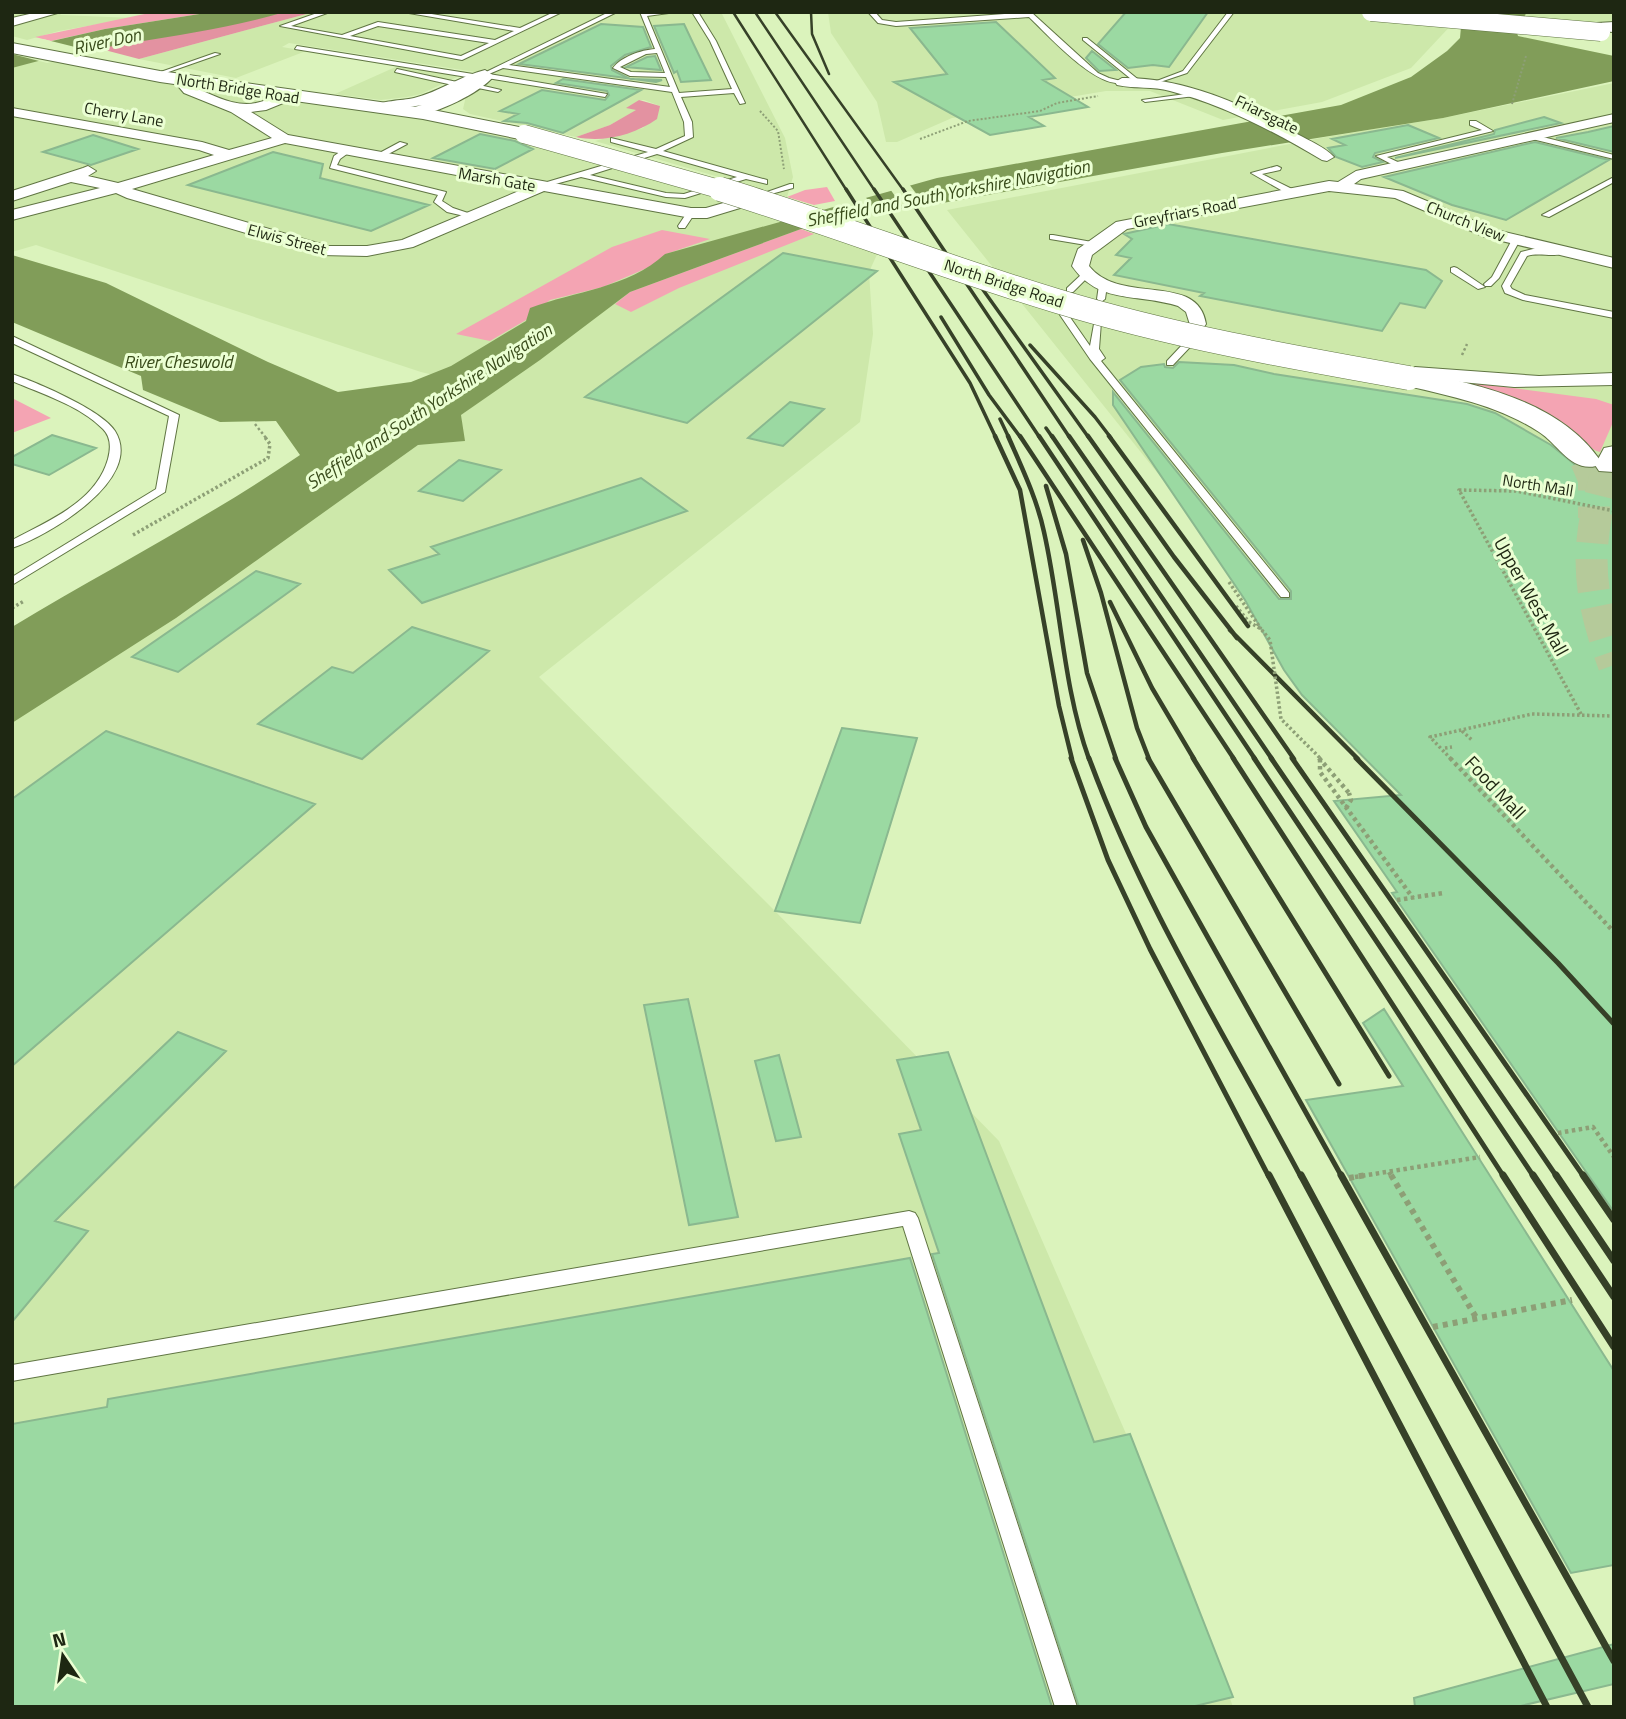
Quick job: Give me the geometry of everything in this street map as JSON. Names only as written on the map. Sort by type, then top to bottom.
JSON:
[{"type":"main road","points":[[1371,12],[1608,30]]},
{"type":"main road","points":[[1425,12],[1608,30]]},
{"type":"main road","name":"North Bridge Road","points":[[15,43],[64,60],[190,81],[279,100],[412,112],[526,133],[712,187],[1056,301],[1134,324],[1278,355],[1412,375],[1462,388],[1513,408],[1603,460]]},
{"type":"street","points":[[12,22],[55,12]]},
{"type":"street","name":"North Bridge Road","points":[[379,108],[417,102],[480,78]]},
{"type":"street","name":"North Bridge Road","points":[[412,112],[435,106],[480,78]]},
{"type":"street","name":"Marsh Gate","points":[[190,81],[185,86],[188,90],[236,109],[284,139],[540,187],[687,220],[734,205]]},
{"type":"street","name":"Friarsgate","points":[[1122,82],[1156,83],[1193,95],[1327,157],[1366,184]]},
{"type":"street","points":[[263,125],[262,111],[279,100]]},
{"type":"street","name":"Marsh Gate","points":[[236,109],[279,100]]},
{"type":"street","name":"Cherry Lane","points":[[12,112],[191,144],[228,155]]},
{"type":"street","name":"Greyfriars Road","points":[[1092,244],[1122,225],[1291,192],[1366,184],[1399,166],[1614,118]]},
{"type":"street","points":[[21,216],[284,139]]},
{"type":"street","points":[[12,196],[97,168]]},
{"type":"street","name":"Elwis Street","points":[[71,177],[103,186],[121,187],[132,195],[327,251],[344,253],[376,251],[408,244],[540,187]]},
{"type":"street","name":"Church View","points":[[1366,184],[1403,195],[1473,227],[1614,264]]},
{"type":"street","points":[[1092,244],[1080,260],[1080,266],[1102,292],[1191,305],[1197,314],[1197,324]]},
{"type":"street","name":"North Bridge Road","points":[[1412,375],[1558,382],[1614,379]]},
{"type":"street","points":[[1494,380],[1562,387],[1614,400]]},
{"type":"lane","points":[[327,12],[283,26],[462,58],[559,12]]},
{"type":"lane","points":[[406,12],[520,30]]},
{"type":"lane","points":[[480,78],[614,12]]},
{"type":"lane","points":[[540,187],[656,152],[689,137],[688,122],[643,13],[673,12]]},
{"type":"lane","points":[[695,12],[713,41],[742,103]]},
{"type":"lane","points":[[871,12],[880,22],[896,24],[1029,14],[1096,75],[1122,82]]},
{"type":"lane","points":[[1156,83],[1185,72],[1231,12]]},
{"type":"lane","points":[[343,37],[378,24],[498,42]]},
{"type":"lane","points":[[1085,39],[1138,82]]},
{"type":"lane","points":[[297,48],[605,95]]},
{"type":"lane","points":[[660,51],[645,52],[618,65],[617,68],[630,74],[668,75]]},
{"type":"lane","points":[[155,75],[217,54]]},
{"type":"lane","points":[[502,66],[675,92],[737,92]]},
{"type":"lane","points":[[396,71],[452,87]]},
{"type":"lane","points":[[480,78],[498,90]]},
{"type":"lane","points":[[1145,100],[1193,95]]},
{"type":"lane","points":[[1399,166],[1380,156],[1489,131],[1473,123]]},
{"type":"lane","points":[[1531,136],[1614,156]]},
{"type":"lane","points":[[614,140],[764,182]]},
{"type":"lane","points":[[376,157],[403,144]]},
{"type":"lane","points":[[347,151],[337,158],[333,166],[443,194],[438,202],[450,210],[473,216]]},
{"type":"lane","points":[[1277,167],[1255,173],[1291,192]]},
{"type":"lane","points":[[581,175],[675,196],[692,195],[745,177]]},
{"type":"lane","points":[[1546,215],[1614,179]]},
{"type":"lane","points":[[771,192],[790,186]]},
{"type":"lane","points":[[1053,237],[1092,244]]},
{"type":"lane","points":[[1454,270],[1485,285],[1495,278],[1516,240]]},
{"type":"lane","points":[[1614,264],[1545,250],[1530,251],[1524,254],[1506,286],[1508,291],[1523,297],[1614,315]]},
{"type":"lane","points":[[1070,290],[1086,275]]},
{"type":"lane","points":[[1064,315],[1093,356],[1286,592],[1097,355],[1094,349],[1098,324]]},
{"type":"lane","points":[[12,339],[174,415],[162,490],[12,582]]},
{"type":"lane","points":[[1170,363],[1186,346]]},
{"type":"lane","points":[[12,377],[95,417],[110,430],[115,445],[113,463],[95,493],[12,545]]},
{"type":"lane","points":[[12,1373],[909,1218],[1066,1707]]},
{"type":"path","points":[[1512,104],[1526,56]]},
{"type":"path","points":[[920,139],[968,121],[1040,110],[1057,103],[1100,96]]},
{"type":"path","points":[[760,111],[778,131],[782,165],[790,186]]},
{"type":"path","points":[[1461,356],[1467,344]]},
{"type":"path","name":"North Mall","points":[[1459,490],[1516,491],[1614,511]]},
{"type":"path","name":"Upper West Mall","points":[[1459,490],[1581,715]]},
{"type":"path","points":[[1229,582],[1270,640],[1281,719],[1349,793],[1351,800],[1346,807]]},
{"type":"path","points":[[1236,606],[1248,622],[1261,629]]},
{"type":"path","name":"Food Mall","points":[[1614,716],[1532,714],[1430,737],[1614,932]]},
{"type":"path","points":[[1461,730],[1473,741]]},
{"type":"path","points":[[1445,748],[1452,747]]},
{"type":"path","points":[[1320,759],[1320,772],[1413,898]]},
{"type":"path","points":[[1397,900],[1443,893]]},
{"type":"path","points":[[1558,1133],[1593,1127],[1614,1157]]},
{"type":"path","points":[[1349,1178],[1480,1157]]},
{"type":"path","points":[[1389,1172],[1476,1319]]},
{"type":"path","points":[[1433,1326],[1572,1300]]},
{"type":"shaded area","points":[[12,12],[63,12],[60,15],[134,18],[59,31],[27,40],[12,36]]},
{"type":"shaded area","points":[[154,12],[212,12],[105,29],[51,41],[35,37]]},
{"type":"shaded area","points":[[285,12],[314,12],[139,59],[97,48],[207,29]]},
{"type":"shaded area","points":[[314,12],[721,12],[785,138],[793,177],[787,197],[595,141],[643,128],[660,106],[644,100],[639,100],[628,108],[637,110],[610,125],[576,137],[470,114],[463,109],[466,96],[501,76],[289,43],[282,47],[306,51],[236,78],[139,59]]},
{"type":"shaded area","points":[[828,12],[1363,12],[1456,20],[1411,68],[1322,102],[1223,120],[1150,91],[1106,91],[1052,100],[1034,107],[952,118],[897,142],[886,142],[877,102],[831,33]]},
{"type":"shaded area","points":[[1527,12],[1614,12],[1614,25],[1524,17]]},
{"type":"shaded area","points":[[12,48],[462,119],[884,239],[869,272],[873,334],[860,422],[539,677],[775,911],[999,1141],[1186,1572],[1233,1707],[12,1707],[12,674],[351,493],[418,445],[464,441],[461,415],[496,390],[421,372],[36,245],[12,252]]},
{"type":"shaded area","points":[[400,65],[458,74],[457,77],[421,94],[407,97],[381,100],[335,94]]},
{"type":"shaded area","points":[[1614,83],[1614,982],[1280,626],[947,210],[1326,137],[1443,118]]},
{"type":"shaded area","points":[[639,100],[660,106],[657,119],[618,136],[597,139],[576,137],[610,125],[636,110],[626,108]]},
{"type":"shaded area","points":[[827,187],[835,201],[814,205],[787,197],[805,190]]},
{"type":"shaded area","points":[[801,229],[814,234],[679,288],[631,312],[615,304],[630,292]]},
{"type":"shaded area","points":[[662,230],[710,239],[666,254],[654,265],[603,287],[550,300],[526,320],[490,341],[456,334],[612,247]]},
{"type":"shaded area","points":[[1472,384],[1596,399],[1614,405],[1614,420],[1600,452],[1552,421],[1512,400]]},
{"type":"shaded area","points":[[12,398],[51,418],[12,433]]},
{"type":"water","name":"River Don","points":[[212,12],[285,12],[12,68],[12,50],[105,29]]},
{"type":"water","points":[[1470,12],[1527,12],[1516,30],[1518,36],[1614,56],[1614,81],[1443,118],[847,217],[801,229],[630,292],[461,415],[465,441],[418,445],[176,618],[12,723],[12,627],[194,522],[300,455],[276,421],[220,422],[143,390],[141,376],[12,322],[12,255],[106,283],[268,362],[338,392],[411,382],[451,366],[526,321],[530,308],[618,282],[665,254],[937,178],[1341,105],[1411,77],[1460,38],[1461,27]]},
{"type":"pier","points":[[43,39],[95,52],[47,63],[12,54],[12,47]]},
{"type":"pier","points":[[909,184],[927,208],[905,210],[890,189]]},
{"type":"pier","points":[[865,196],[878,216],[848,220],[778,219],[818,208],[851,219],[841,202]]},
{"type":"building","points":[[1126,12],[1208,12],[1169,67],[1153,65],[1128,68],[1098,44]]},
{"type":"building","points":[[996,22],[1055,78],[1043,80],[1088,107],[1029,117],[1044,126],[990,135],[894,82],[947,74],[910,28]]},
{"type":"building","points":[[601,24],[643,27],[651,47],[625,55],[611,66],[612,70],[629,78],[519,64]]},
{"type":"building","points":[[684,24],[711,80],[681,82],[677,71],[674,73],[654,26]]},
{"type":"building","points":[[1092,51],[1116,70],[1099,71],[1086,58]]},
{"type":"building","points":[[655,56],[661,70],[626,67],[647,57]]},
{"type":"building","points":[[563,79],[641,90],[563,133],[527,123],[504,121],[518,114],[500,111],[542,90],[605,100],[609,95],[607,91],[556,83]]},
{"type":"building","points":[[634,79],[662,80],[656,82]]},
{"type":"building","points":[[1544,117],[1561,123],[1395,158],[1494,134],[1495,130]]},
{"type":"building","points":[[1408,125],[1439,138],[1375,153],[1373,157],[1383,162],[1362,167],[1336,157],[1328,148],[1345,145],[1332,139]]},
{"type":"building","points":[[1614,126],[1614,152],[1556,138],[1588,132]]},
{"type":"building","points":[[480,134],[515,141],[533,149],[495,169],[433,158]]},
{"type":"building","points":[[93,135],[138,149],[91,165],[43,152]]},
{"type":"building","points":[[1535,142],[1609,160],[1506,220],[1452,205],[1384,177]]},
{"type":"building","points":[[273,152],[323,164],[320,178],[429,205],[371,231],[188,185]]},
{"type":"building","points":[[1168,224],[1426,270],[1442,281],[1425,308],[1400,303],[1382,331],[1200,296],[1204,293],[1114,275],[1131,258],[1116,255],[1132,239],[1124,234]]},
{"type":"building","points":[[783,253],[877,271],[687,423],[585,397]]},
{"type":"building","points":[[1179,362],[1234,365],[1274,374],[1467,404],[1495,413],[1551,445],[1578,467],[1614,475],[1614,1212],[1392,893],[1397,892],[1334,801],[1401,795],[1302,695],[1284,670],[1245,600],[1113,405],[1113,392],[1279,599],[1291,599],[1291,591],[1120,380],[1141,367],[1164,364],[1165,367],[1173,368]]},
{"type":"building","points":[[790,402],[824,409],[783,446],[748,438]]},
{"type":"building","points":[[52,435],[96,448],[49,475],[12,464],[12,457]]},
{"type":"building","points":[[459,460],[501,470],[463,501],[419,491]]},
{"type":"building","points":[[641,478],[687,511],[422,603],[389,570],[439,554],[431,547]]},
{"type":"building","points":[[256,571],[300,584],[178,672],[132,657]]},
{"type":"building","points":[[412,627],[489,651],[362,759],[258,724],[332,667],[353,673]]},
{"type":"building","points":[[842,728],[917,738],[860,923],[775,911]]},
{"type":"building","points":[[106,731],[315,804],[12,1066],[12,799]]},
{"type":"building","points":[[688,999],[738,1217],[689,1225],[644,1005]]},
{"type":"building","points":[[1384,1009],[1614,1371],[1614,1565],[1571,1573],[1306,1100],[1403,1086],[1363,1023]]},
{"type":"building","points":[[178,1032],[226,1051],[55,1221],[88,1231],[12,1322],[12,1190]]},
{"type":"building","points":[[948,1052],[1094,1442],[1130,1434],[1233,1697],[1191,1707],[1079,1707],[932,1254],[939,1253],[899,1134],[921,1130],[897,1060]]},
{"type":"building","points":[[779,1055],[801,1137],[776,1141],[755,1061]]},
{"type":"building","points":[[910,1258],[1052,1707],[12,1707],[12,1424],[107,1407],[108,1399]]},
{"type":"building","points":[[1614,1644],[1614,1684],[1516,1707],[1415,1707],[1414,1698]]},
{"type":"tunnel","points":[[1586,460],[1594,479],[1594,518]]},
{"type":"tunnel","points":[[1609,465],[1596,518],[1592,565],[1598,612],[1614,665]]},
{"type":"railway","points":[[733,12],[847,191]]},
{"type":"railway","points":[[755,12],[875,191]]},
{"type":"railway","points":[[775,12],[904,191]]},
{"type":"railway","points":[[811,12],[812,34],[829,74]]},
{"type":"railway","points":[[846,189],[970,383],[996,438]]},
{"type":"railway","points":[[874,189],[1040,438]]},
{"type":"railway","points":[[903,189],[1070,438]]},
{"type":"railway","points":[[961,259],[1089,438]]},
{"type":"railway","points":[[941,317],[989,395],[1021,438]]},
{"type":"railway","points":[[1030,345],[1111,438]]},
{"type":"railway","points":[[1000,419],[1009,438]]},
{"type":"railway","points":[[1046,428],[1053,438]]},
{"type":"railway","points":[[995,436],[1020,490],[1059,706],[1072,759]]},
{"type":"railway","points":[[1008,436],[1041,520],[1073,704],[1089,759]]},
{"type":"railway","points":[[1020,436],[1234,759]]},
{"type":"railway","points":[[1039,436],[1255,759]]},
{"type":"railway","points":[[1052,436],[1272,759]]},
{"type":"railway","points":[[1069,436],[1294,759]]},
{"type":"railway","points":[[1088,436],[1174,557],[1234,634]]},
{"type":"railway","points":[[1109,436],[1248,626]]},
{"type":"railway","points":[[1046,486],[1066,554],[1087,673],[1116,759]]},
{"type":"railway","points":[[1083,540],[1101,593],[1137,728],[1149,759]]},
{"type":"railway","points":[[1110,602],[1152,688],[1194,759]]},
{"type":"railway","points":[[1230,630],[1234,634]]},
{"type":"railway","points":[[1234,634],[1358,759]]},
{"type":"railway","points":[[1234,634],[1237,638]]},
{"type":"railway","points":[[1071,758],[1108,860],[1150,949],[1269,1177]]},
{"type":"railway","points":[[1089,758],[1111,813],[1161,919],[1301,1177]]},
{"type":"railway","points":[[1115,758],[1146,827],[1342,1177]]},
{"type":"railway","points":[[1148,758],[1339,1084]]},
{"type":"railway","points":[[1193,758],[1389,1076]]},
{"type":"railway","points":[[1233,758],[1504,1177]]},
{"type":"railway","points":[[1254,758],[1534,1177]]},
{"type":"railway","points":[[1271,758],[1557,1177]]},
{"type":"railway","points":[[1292,758],[1584,1177]]},
{"type":"railway","points":[[1356,758],[1558,963],[1614,1024]]},
{"type":"railway","points":[[1269,1175],[1547,1707]]},
{"type":"railway","points":[[1301,1175],[1588,1707]]},
{"type":"railway","points":[[1341,1175],[1614,1661]]},
{"type":"railway","points":[[1503,1175],[1614,1347]]},
{"type":"railway","points":[[1533,1175],[1614,1297]]},
{"type":"railway","points":[[1556,1175],[1614,1261]]},
{"type":"railway","points":[[1583,1175],[1614,1220]]},
{"type":"water label","name":"Sheffield and South Yorkshire Navigation","points":[[948,193]]},
{"type":"water label","name":"River Cheswold","points":[[178,361]]},
{"type":"water label","name":"Sheffield and South Yorkshire Navigation","points":[[429,406]]}]
